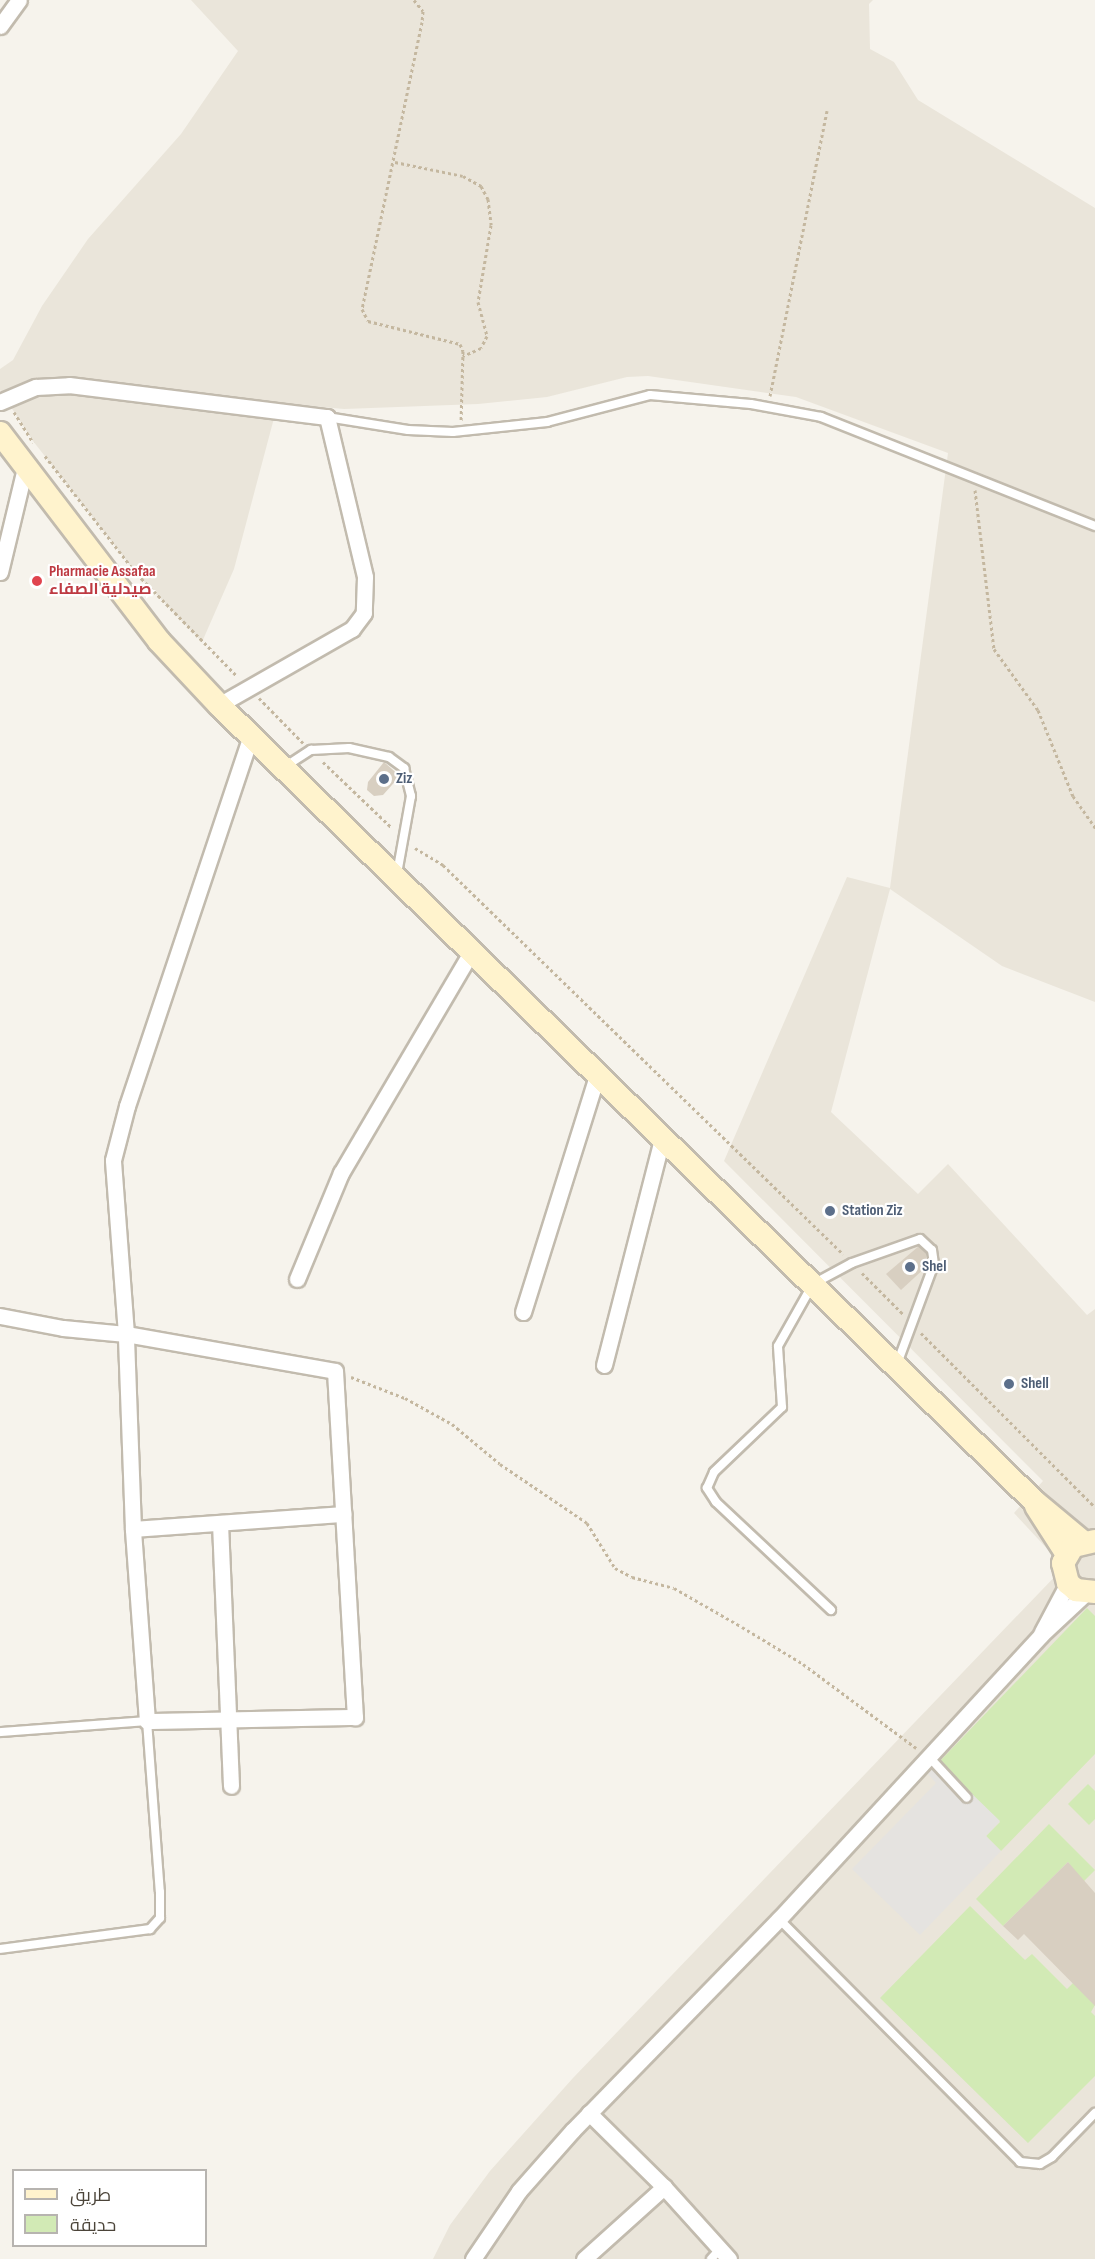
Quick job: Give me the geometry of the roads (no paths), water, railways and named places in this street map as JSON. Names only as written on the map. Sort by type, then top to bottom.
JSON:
[{"type":"main road","points":[[0,433],[159,641],[219,705],[1035,1502],[1086,1542],[1064,1574],[1083,1589]]},
{"type":"street","points":[[0,26],[19,0]]},
{"type":"street","points":[[3,400],[36,387],[69,385],[327,417],[365,577],[367,606],[352,629],[247,686],[219,705]]},
{"type":"street","points":[[0,572],[25,468]]},
{"type":"street","points":[[0,1316],[126,1334],[335,1371],[355,1717],[147,1721],[133,1529],[126,1334],[113,1160],[118,1133],[251,736]]},
{"type":"street","points":[[297,1279],[341,1173],[471,952]]},
{"type":"street","points":[[524,1312],[597,1076]]},
{"type":"street","points":[[604,1365],[662,1139]]},
{"type":"street","points":[[133,1529],[343,1514]]},
{"type":"street","points":[[220,1523],[231,1786]]},
{"type":"street","points":[[473,2259],[519,2191],[589,2113],[779,1919],[930,1758],[1083,1589]]},
{"type":"street","points":[[589,2113],[664,2187],[719,2256]]},
{"type":"street","points":[[584,2259],[664,2187]]},
{"type":"lane","points":[[327,417],[408,430],[461,432],[547,422],[650,395],[768,406],[821,417],[1095,526]]},
{"type":"lane","points":[[282,768],[311,750],[366,749],[389,757],[404,768],[411,796],[397,878]]},
{"type":"lane","points":[[831,1610],[716,1502],[707,1488],[714,1472],[782,1407],[777,1346],[813,1284],[852,1263],[912,1238],[926,1242],[935,1258],[896,1366]]},
{"type":"lane","points":[[0,1732],[147,1721],[160,1918],[150,1929],[0,1949]]},
{"type":"lane","points":[[930,1758],[967,1798]]},
{"type":"lane","points":[[779,1919],[1020,2162],[1040,2164],[1052,2157],[1095,2113]]},
{"type":"place","name":"Pharmacie Assafaa صيدلية الصفاء","points":[[37,581]]},
{"type":"place","name":"Ziz","points":[[384,779]]},
{"type":"place","name":"Station Ziz","points":[[830,1211]]},
{"type":"place","name":"Shel","points":[[910,1267]]},
{"type":"place","name":"Shell","points":[[1009,1384]]}]
